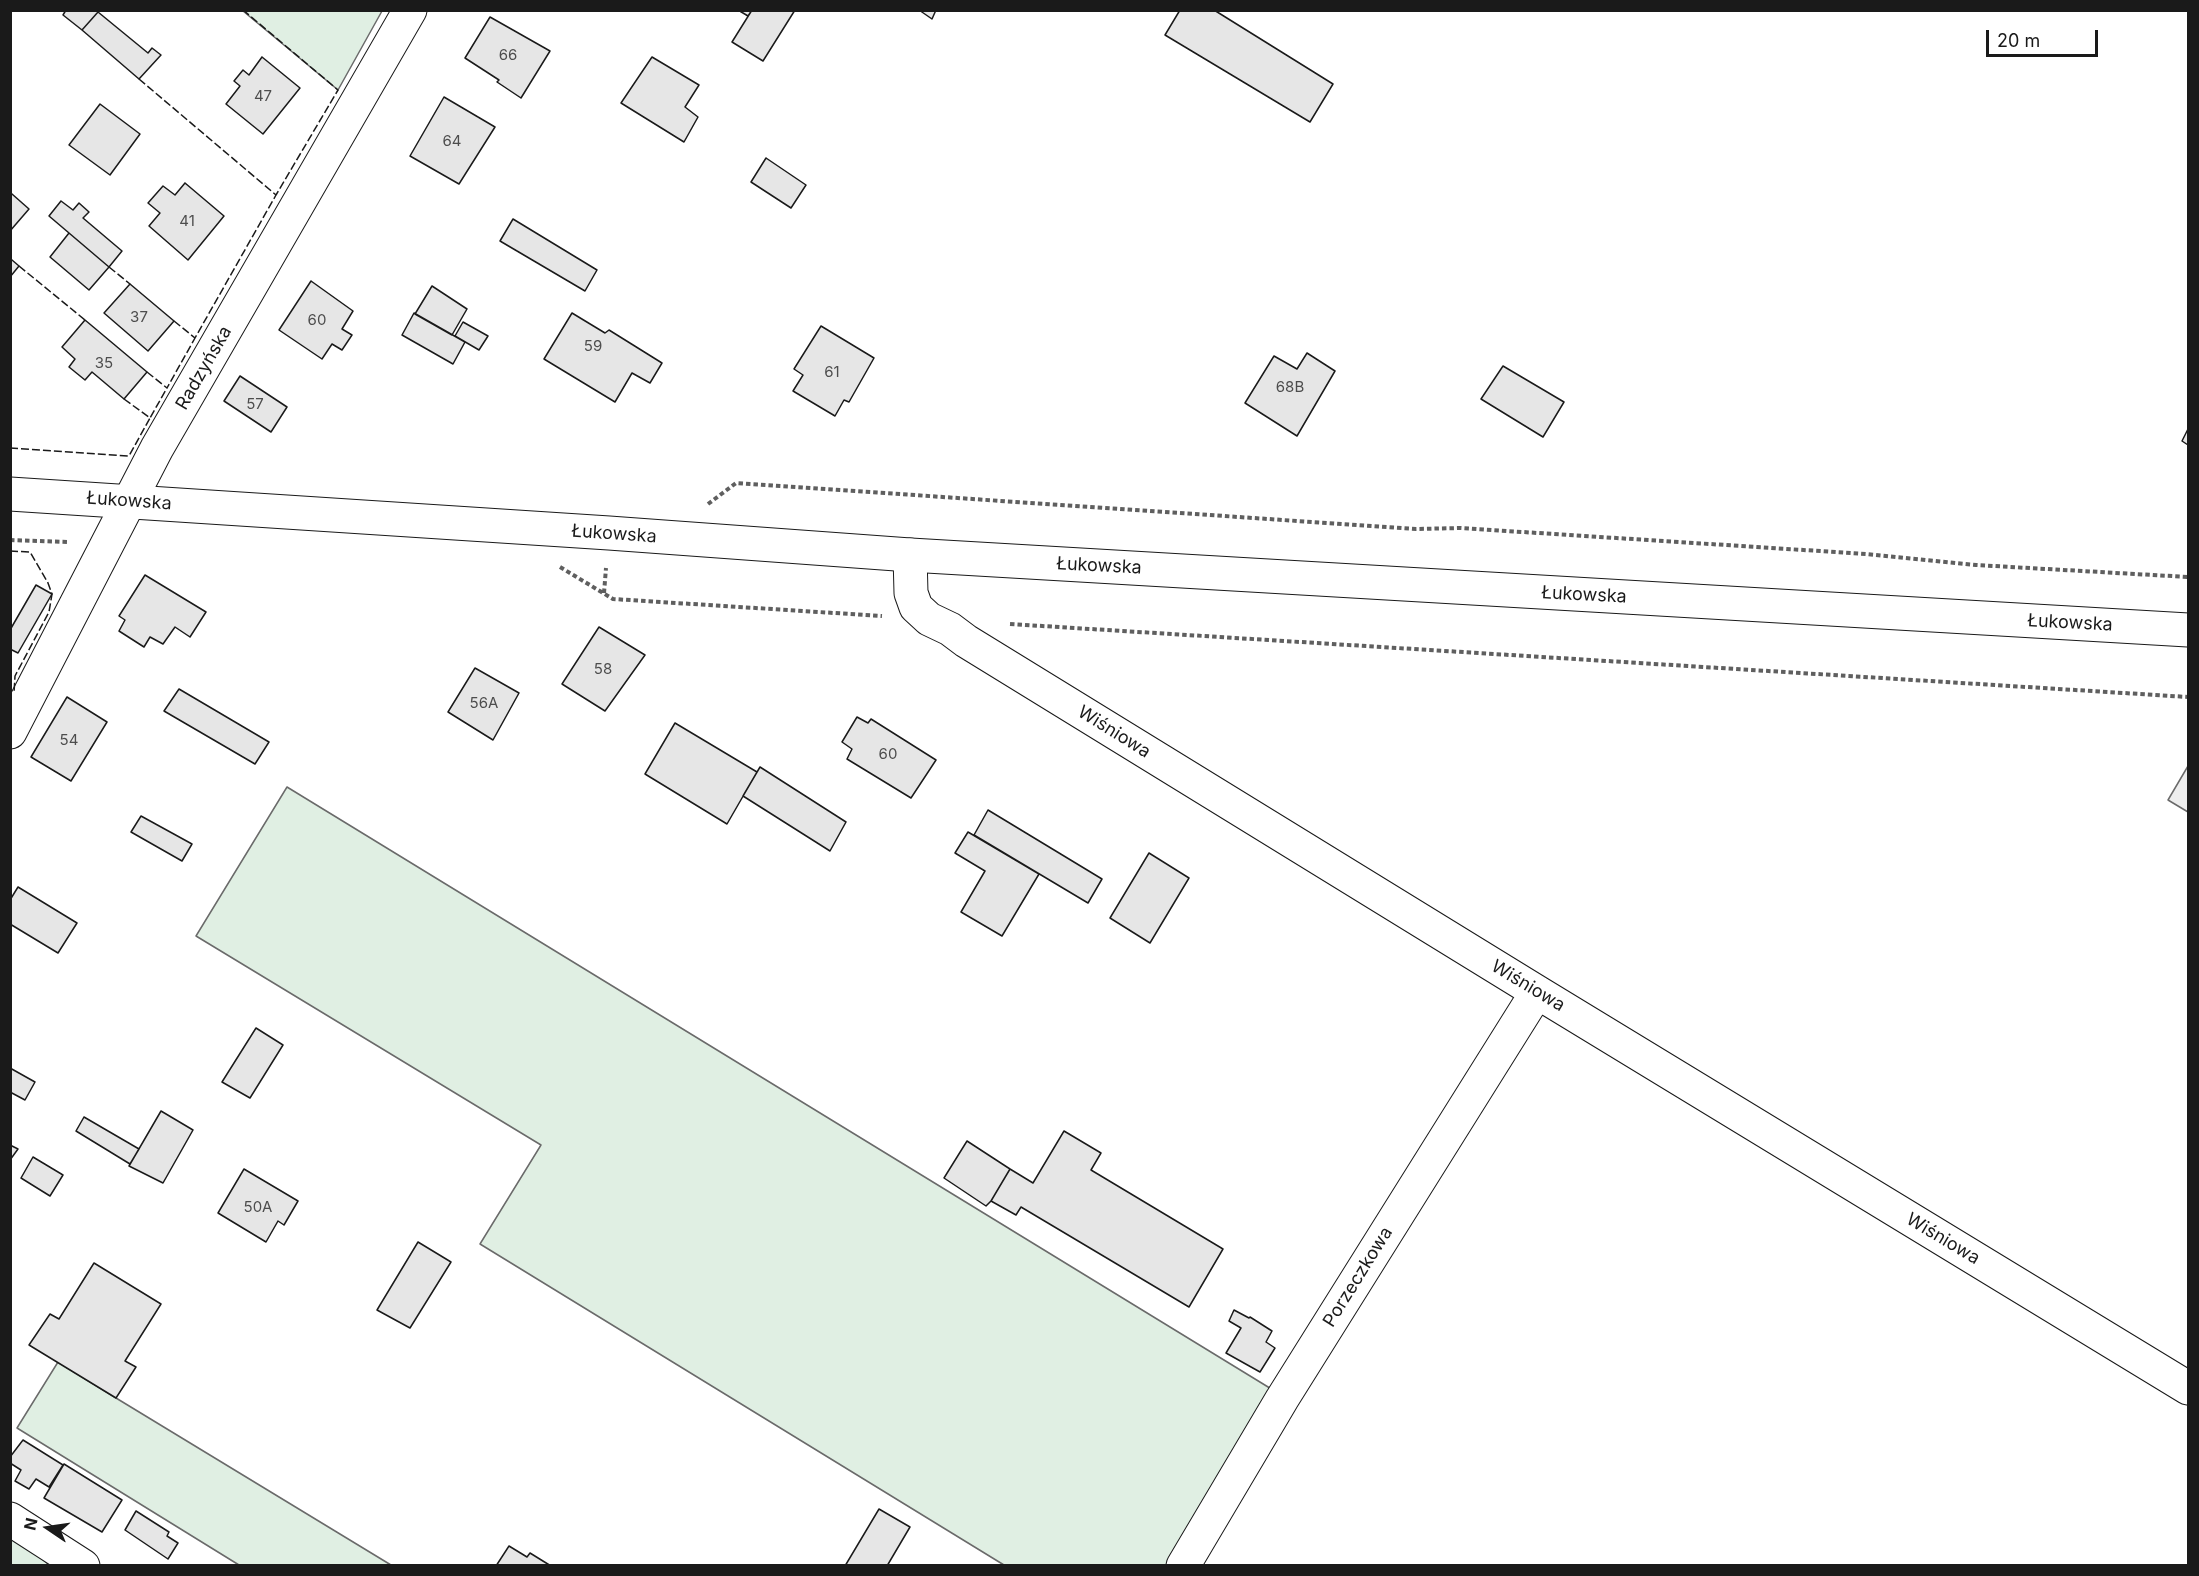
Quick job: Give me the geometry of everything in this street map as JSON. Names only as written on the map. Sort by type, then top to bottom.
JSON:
[{"type":"street","name":"Radzyńska","points":[[10,732],[158,448],[410,10]]},
{"type":"street","name":"Łukowska","points":[[10,494],[910,555],[2188,630]]},
{"type":"street","name":"Wiśniowa","points":[[910,555],[910,593],[916,606],[929,620],[950,629],[966,641],[1538,992],[2188,1388]]},
{"type":"street","name":"Porzeczkowa","points":[[1184,1566],[1282,1399],[1538,992]]},
{"type":"street","points":[[10,1519],[83,1566]]},
{"type":"path","points":[[703,508],[736,483],[1416,529],[1460,528],[1866,554],[1976,566],[2188,577]]},
{"type":"path","points":[[604,593],[609,533]]},
{"type":"path","points":[[10,540],[108,542]]},
{"type":"path","points":[[553,563],[613,599],[929,620]]},
{"type":"path","points":[[1004,623],[2188,697]]},
{"type":"green space","points":[[243,11],[382,11],[338,90]]},
{"type":"green space","points":[[287,787],[1273,1390],[1169,1565],[1004,1565],[480,1244],[541,1145],[196,936]]},
{"type":"green space","points":[[58,1362],[391,1565],[239,1565],[17,1428]]},
{"type":"green space","points":[[10,1531],[13,1533],[49,1565],[11,1565]]},
{"type":"shaded area","points":[[2188,766],[2188,812],[2168,800]]},
{"type":"building","points":[[66,10],[96,10],[98,12],[82,30],[63,15]]},
{"type":"building","points":[[738,10],[752,10],[748,16]]},
{"type":"building","points":[[752,10],[795,10],[763,61],[732,42]]},
{"type":"building","points":[[919,10],[936,10],[932,19]]},
{"type":"building","points":[[1180,10],[1214,10],[1333,84],[1310,122],[1165,35]]},
{"type":"building","points":[[98,12],[148,53],[152,48],[161,55],[139,79],[82,30]]},
{"type":"building","points":[[490,17],[550,51],[521,98],[497,82],[499,80],[465,58]]},
{"type":"building","points":[[262,57],[300,88],[263,134],[226,104],[240,86],[234,81],[243,70],[249,75]]},
{"type":"building","points":[[652,57],[699,85],[685,107],[698,117],[684,142],[621,103]]},
{"type":"building","points":[[444,97],[495,127],[459,184],[410,156]]},
{"type":"building","points":[[100,104],[140,134],[110,175],[69,145]]},
{"type":"building","points":[[766,158],[806,185],[791,208],[751,182]]},
{"type":"building","points":[[185,183],[224,216],[188,260],[149,226],[160,213],[148,203],[163,186],[175,195]]},
{"type":"building","points":[[12,194],[29,209],[10,231],[10,196]]},
{"type":"building","points":[[61,201],[73,210],[79,203],[89,212],[83,218],[122,251],[109,267],[49,216]]},
{"type":"building","points":[[513,219],[597,270],[585,291],[500,241]]},
{"type":"building","points":[[69,233],[109,267],[89,290],[50,257]]},
{"type":"building","points":[[12,260],[19,266],[10,277],[10,262]]},
{"type":"building","points":[[311,281],[353,311],[342,329],[352,335],[342,350],[332,344],[322,359],[279,330]]},
{"type":"building","points":[[130,284],[174,321],[148,351],[104,313]]},
{"type":"building","points":[[432,286],[467,309],[452,335],[415,314]]},
{"type":"building","points":[[414,313],[465,342],[453,364],[402,335]]},
{"type":"building","points":[[572,313],[605,333],[609,330],[662,363],[650,383],[632,373],[615,402],[544,359]]},
{"type":"building","points":[[85,320],[147,372],[124,399],[92,372],[85,380],[69,367],[75,359],[62,347]]},
{"type":"building","points":[[463,322],[488,336],[479,350],[455,336]]},
{"type":"building","points":[[821,326],[874,358],[849,402],[844,400],[835,416],[793,391],[803,375],[794,369]]},
{"type":"building","points":[[1307,353],[1335,371],[1297,436],[1245,403],[1274,356],[1297,369]]},
{"type":"building","points":[[1503,366],[1564,402],[1543,437],[1481,399]]},
{"type":"building","points":[[240,376],[287,407],[271,432],[224,401]]},
{"type":"building","points":[[2188,429],[2188,445],[2182,441]]},
{"type":"building","points":[[145,575],[206,612],[190,637],[175,627],[163,644],[150,637],[144,647],[119,631],[125,620],[119,616]]},
{"type":"building","points":[[36,585],[52,594],[18,653],[10,649],[10,630]]},
{"type":"building","points":[[599,627],[645,655],[605,711],[562,684]]},
{"type":"building","points":[[475,668],[519,693],[493,740],[448,712]]},
{"type":"building","points":[[179,689],[269,742],[255,764],[164,711]]},
{"type":"building","points":[[67,697],[107,722],[71,781],[31,757]]},
{"type":"building","points":[[857,717],[868,723],[871,719],[936,760],[911,798],[847,759],[852,749],[842,742]]},
{"type":"building","points":[[675,723],[757,772],[727,824],[645,774]]},
{"type":"building","points":[[760,767],[846,822],[830,851],[743,796]]},
{"type":"building","points":[[988,810],[1102,879],[1088,903],[974,835]]},
{"type":"building","points":[[141,816],[192,844],[182,861],[131,832]]},
{"type":"building","points":[[968,832],[1039,874],[1002,936],[961,912],[985,871],[955,853]]},
{"type":"building","points":[[1149,853],[1189,878],[1150,943],[1110,918]]},
{"type":"building","points":[[18,887],[77,923],[58,953],[10,924],[10,900]]},
{"type":"building","points":[[256,1028],[283,1045],[250,1098],[222,1082]]},
{"type":"building","points":[[10,1068],[35,1082],[25,1100],[10,1092]]},
{"type":"building","points":[[161,1111],[193,1130],[163,1183],[129,1166]]},
{"type":"building","points":[[84,1117],[139,1149],[130,1164],[76,1131]]},
{"type":"building","points":[[1064,1131],[1101,1153],[1091,1170],[1223,1249],[1189,1307],[1021,1207],[1016,1215],[991,1201],[1010,1169],[1033,1183]]},
{"type":"building","points":[[967,1141],[1010,1169],[986,1206],[944,1178]]},
{"type":"building","points":[[10,1145],[18,1149],[10,1160]]},
{"type":"building","points":[[33,1157],[63,1175],[50,1196],[21,1178]]},
{"type":"building","points":[[244,1169],[298,1201],[284,1225],[278,1221],[266,1242],[218,1213]]},
{"type":"building","points":[[418,1242],[451,1262],[410,1328],[377,1310]]},
{"type":"building","points":[[94,1263],[161,1304],[125,1361],[136,1367],[116,1398],[29,1345],[50,1314],[59,1319]]},
{"type":"building","points":[[1234,1310],[1272,1331],[1266,1342],[1275,1348],[1260,1372],[1226,1353],[1241,1328],[1229,1321]]},
{"type":"building","points":[[23,1440],[63,1465],[49,1487],[36,1479],[29,1489],[15,1481],[21,1470],[10,1463],[10,1457]]},
{"type":"building","points":[[64,1464],[122,1500],[102,1532],[44,1498]]},
{"type":"building","points":[[879,1509],[910,1527],[887,1566],[845,1566]]},
{"type":"building","points":[[136,1511],[169,1532],[167,1536],[178,1543],[168,1559],[125,1530]]},
{"type":"building","points":[[509,1546],[527,1557],[530,1553],[551,1566],[496,1566]]},
{"type":"fence","points":[[139,79],[276,195],[338,90],[243,10]]},
{"type":"fence","points":[[174,321],[195,338],[276,195]]},
{"type":"fence","points":[[19,266],[85,320]]},
{"type":"fence","points":[[109,267],[130,284]]},
{"type":"fence","points":[[147,372],[167,388],[195,338]]},
{"type":"fence","points":[[124,399],[150,418],[167,388]]},
{"type":"fence","points":[[10,448],[129,456],[150,418]]},
{"type":"fence","points":[[10,551],[30,552],[52,594],[49,612],[15,676],[14,693]]}]
